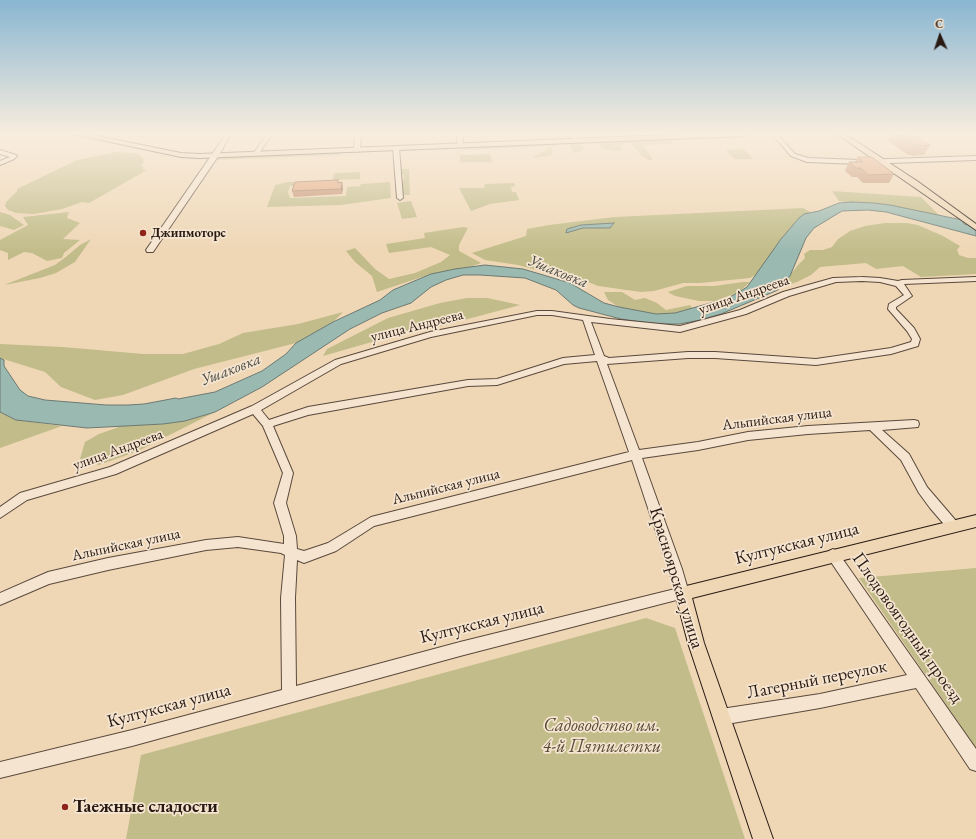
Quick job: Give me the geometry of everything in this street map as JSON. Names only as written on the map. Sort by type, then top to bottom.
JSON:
[{"type":"main road","points":[[898,173],[976,228]]},
{"type":"main road","name":"Култукская улица","points":[[682,593],[976,521]]},
{"type":"main road","name":"Красноярская улица","points":[[682,593],[696,643],[763,839]]},
{"type":"street","points":[[150,250],[203,173]]},
{"type":"street","points":[[398,173],[400,198]]},
{"type":"street","name":"улица Андреева","points":[[0,514],[24,496],[112,471],[256,409],[338,362],[430,335],[537,314],[552,313],[640,326],[680,329],[744,312],[786,294],[836,280],[868,279],[899,284]]},
{"type":"street","points":[[267,424],[308,411],[468,383],[497,382],[563,361],[600,358],[608,361],[688,355],[715,355],[816,362],[891,351],[915,344],[916,339],[911,330],[892,310],[892,306],[908,296],[908,293],[899,284],[902,282],[976,279]]},
{"type":"street","name":"Красноярская улица","points":[[586,318],[676,569],[682,593]]},
{"type":"street","points":[[256,409],[267,424],[288,473],[280,503],[290,536],[291,553],[288,598],[289,694]]},
{"type":"street","name":"Альпийская улица","points":[[0,599],[48,578],[108,564],[206,545],[238,542],[281,548],[304,557],[332,546],[371,522],[635,455],[698,446],[748,436],[808,430],[914,424]]},
{"type":"street","points":[[872,426],[906,457],[923,490],[953,526]]},
{"type":"street","name":"Плодовоягодный проезд","points":[[833,555],[976,763]]},
{"type":"street","name":"Култукская улица","points":[[0,770],[132,738],[289,694],[682,593]]},
{"type":"street","name":"Лагерный переулок","points":[[721,717],[820,701],[919,680]]},
{"type":"green space","points":[[50,173],[141,173],[89,203],[82,202],[62,209],[34,214],[16,213],[8,210],[5,206],[6,202],[17,191],[17,189]]},
{"type":"green space","points":[[334,173],[360,173],[360,179],[333,180]]},
{"type":"green space","points":[[409,173],[410,195],[403,195],[400,181],[404,179],[404,175],[400,174]]},
{"type":"green space","points":[[288,182],[302,182],[300,186],[290,186],[288,192],[290,198],[346,196],[347,187],[360,186],[361,184],[390,182],[391,198],[341,205],[267,207],[275,185]]},
{"type":"green space","points":[[514,183],[515,186],[511,187],[512,192],[516,192],[519,200],[490,204],[471,211],[459,188],[484,188],[485,184]]},
{"type":"green space","points":[[832,191],[921,197],[940,216],[839,201]]},
{"type":"green space","points":[[411,201],[417,217],[402,219],[397,203]]},
{"type":"green space","points":[[803,208],[810,212],[799,218],[781,239],[757,274],[750,278],[700,283],[683,283],[654,291],[641,292],[598,286],[588,282],[566,278],[518,265],[485,260],[472,253],[526,236],[527,229],[549,225],[614,217]]},
{"type":"green space","points":[[0,212],[10,215],[24,225],[14,230],[0,226]]},
{"type":"green space","points":[[69,212],[67,218],[80,223],[63,239],[80,240],[64,253],[62,258],[47,261],[32,253],[24,252],[8,260],[8,253],[0,250],[0,240],[28,225],[23,217]]},
{"type":"green space","points":[[885,223],[907,223],[918,225],[943,236],[960,246],[957,250],[959,255],[968,258],[976,258],[976,274],[921,277],[903,266],[876,269],[866,263],[820,267],[811,275],[780,288],[805,258],[804,254],[810,250],[823,250],[832,247],[838,239],[850,231],[865,226]]},
{"type":"green space","points":[[463,227],[468,228],[459,245],[459,251],[481,263],[467,268],[431,274],[377,292],[372,276],[355,262],[346,251],[355,248],[375,269],[389,279],[415,273],[441,262],[450,255],[431,247],[389,253],[386,244],[425,238],[424,233]]},
{"type":"green space","points":[[91,239],[75,262],[56,273],[40,278],[4,285],[55,265],[80,245]]},
{"type":"green space","points":[[750,282],[739,292],[715,301],[699,301],[675,296],[668,292],[687,286],[714,286]]},
{"type":"green space","points":[[604,292],[622,292],[635,300],[645,298],[657,303],[666,310],[690,305],[692,308],[675,313],[656,314],[636,311],[619,307],[608,300]]},
{"type":"green space","points":[[467,298],[487,298],[520,305],[453,323],[396,335],[323,356],[327,349],[388,318],[440,303]]},
{"type":"green space","points":[[343,312],[333,322],[296,343],[194,369],[123,395],[95,400],[61,387],[45,372],[0,358],[0,344],[63,347],[143,354],[183,354],[219,344],[243,333],[298,324]]},
{"type":"green space","points":[[0,412],[16,420],[62,426],[0,448]]},
{"type":"green space","points":[[215,412],[138,451],[99,465],[80,459],[85,442],[99,434],[122,426],[163,424],[185,421]]},
{"type":"green space","points":[[976,568],[976,748],[859,578]]},
{"type":"green space","name":"Садоводство им. 4-й Пятилетки","points":[[646,618],[675,628],[745,839],[126,839],[141,755]]},
{"type":"water","name":"Ушаковка","points":[[852,202],[890,205],[962,220],[964,224],[976,227],[976,236],[886,212],[868,210],[842,211],[814,228],[806,238],[790,276],[778,290],[721,314],[701,320],[679,324],[654,324],[621,319],[579,308],[573,305],[556,290],[525,278],[463,275],[446,280],[431,287],[411,303],[382,313],[350,329],[262,387],[215,412],[185,421],[163,424],[87,428],[16,420],[0,412],[0,358],[4,360],[4,366],[20,390],[28,396],[45,400],[106,405],[128,405],[144,404],[176,398],[178,399],[215,392],[262,371],[286,354],[296,343],[333,322],[380,300],[393,290],[431,274],[455,269],[485,265],[523,269],[570,283],[604,303],[656,314],[675,313],[728,298],[747,287],[781,239],[799,218],[804,214],[819,211],[839,203]]},
{"type":"water","points":[[614,223],[610,228],[583,228],[566,233],[567,229],[581,225]]},
{"type":"building","points":[[866,173],[894,174],[868,175]]},
{"type":"building","points":[[338,180],[338,183],[342,182],[341,189],[292,191],[295,182]]},
{"type":"place","name":"Джипмоторс","points":[[143,233]]},
{"type":"place","name":"Таежные сладости","points":[[65,807]]}]
